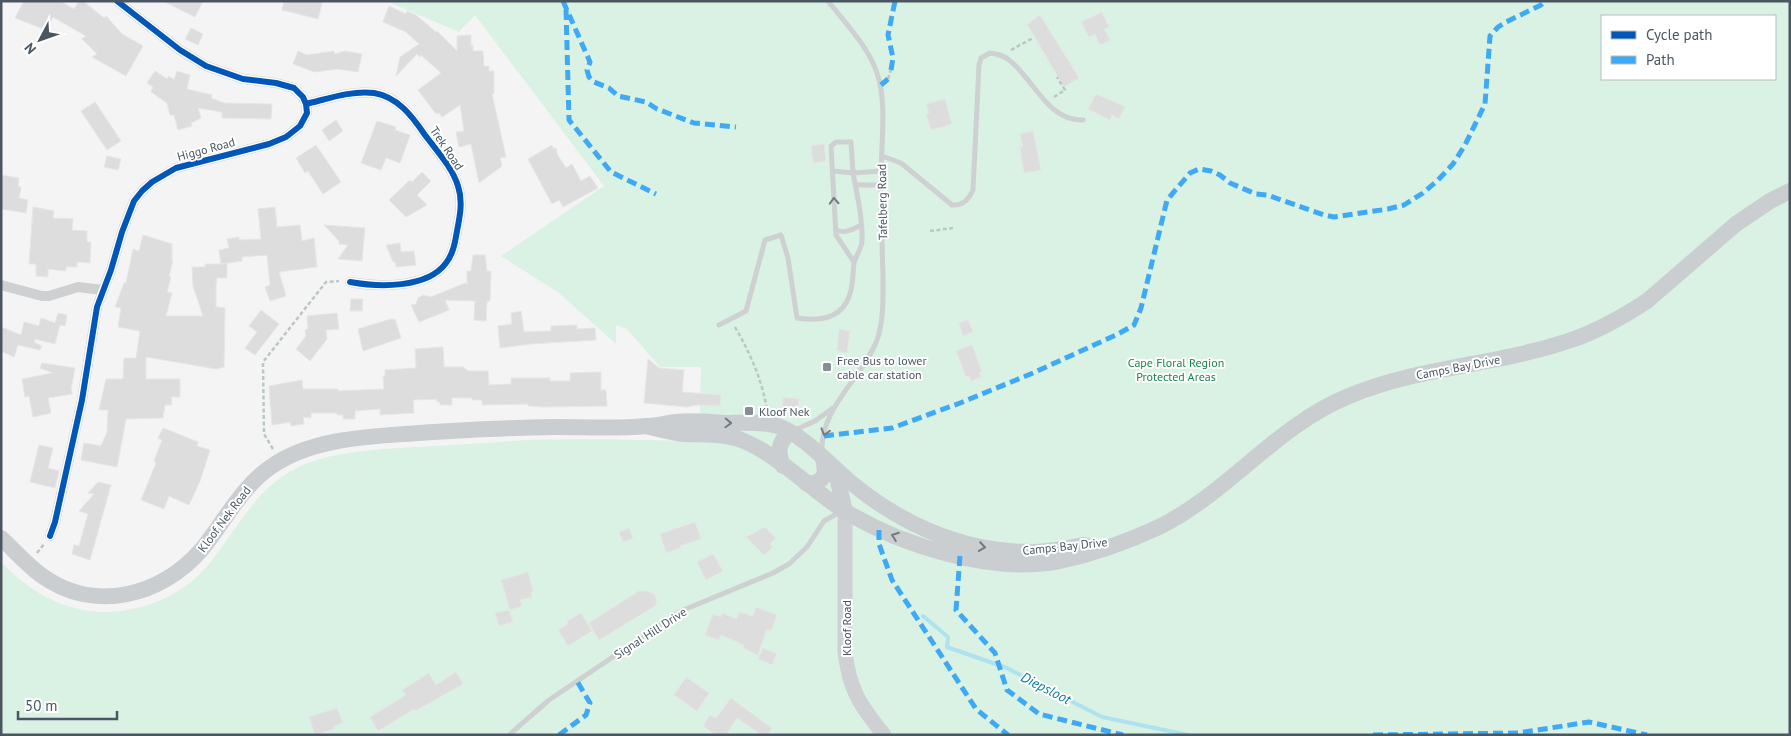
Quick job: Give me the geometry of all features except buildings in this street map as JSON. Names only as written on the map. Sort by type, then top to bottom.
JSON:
[{"type":"main road","name":"Camps Bay Drive","points":[[783,466],[845,511],[879,530],[941,552],[992,562],[1029,564],[1058,561],[1088,553],[1158,527],[1191,509],[1221,487],[1275,442],[1343,398],[1365,389],[1409,376],[1542,349],[1600,329],[1647,301],[1753,211],[1790,191]]},
{"type":"main road","name":"Kloof Nek Road","points":[[1,538],[41,575],[74,592],[88,595],[122,595],[149,588],[163,582],[178,572],[192,560],[251,483],[280,461],[307,449],[345,439],[479,428],[646,426],[679,421],[754,424],[779,427],[790,432]]},
{"type":"main road","name":"Kloof Nek Road","points":[[646,426],[680,434],[732,437],[745,442],[783,466]]},
{"type":"main road","name":"Camps Bay Drive","points":[[790,432],[880,505],[909,523],[935,534],[971,545],[1009,551],[1033,552],[1124,540]]},
{"type":"main road","points":[[783,466],[779,456],[779,447],[782,440],[790,432]]},
{"type":"main road","points":[[807,484],[818,482],[824,476],[825,468],[829,464],[845,511]]},
{"type":"main road","name":"Kloof Road","points":[[845,511],[845,651],[847,668],[852,688],[860,704],[884,735]]},
{"type":"street","points":[[117,1],[180,50],[206,66],[243,79],[276,83],[294,88],[303,97],[306,104]]},
{"type":"street","name":"Trek Road","points":[[306,104],[362,93],[379,95],[395,102],[412,117],[448,166],[458,185],[461,207],[454,246],[451,255],[440,270],[433,276],[415,282],[374,286],[350,282]]},
{"type":"street","name":"Higgo Road","points":[[50,536],[55,522],[82,400],[97,307],[134,201],[142,190],[176,168],[269,144],[286,137],[294,132],[304,120],[307,113],[306,104]]},
{"type":"street","points":[[1,285],[42,296],[49,296],[78,287],[102,290]]},
{"type":"lane","name":"Tafelberg Road","points":[[828,1],[870,57],[877,73],[882,100],[883,308],[879,331],[870,354],[835,406],[824,436],[822,447],[829,464]]},
{"type":"lane","points":[[882,156],[901,163],[952,204],[956,205],[967,200],[973,190],[979,66],[981,58],[990,53],[1001,55],[1015,66],[1061,116],[1067,119],[1083,120]]},
{"type":"lane","points":[[719,325],[746,311],[765,240],[781,235],[788,258],[797,318],[822,319],[836,314],[847,303],[851,291],[854,262],[862,243],[861,225],[853,173],[852,142],[836,142],[831,146],[836,235],[854,262]]},
{"type":"lane","points":[[833,171],[853,173],[881,171]]},
{"type":"lane","points":[[855,185],[881,185]]},
{"type":"lane","points":[[836,230],[840,232],[851,230],[861,225]]},
{"type":"lane","name":"Tafelberg Road","points":[[790,432],[815,421],[835,406]]},
{"type":"lane","name":"Signal Hill Drive","points":[[508,735],[549,700],[682,611],[773,573],[789,564],[807,546],[824,521],[833,515],[845,511]]},
{"type":"path","points":[[1001,55],[1033,38]]},
{"type":"path","points":[[888,79],[892,70]]},
{"type":"path","points":[[1046,101],[1065,90],[1057,77]]},
{"type":"path","points":[[930,231],[953,228]]},
{"type":"path","points":[[280,461],[264,434],[263,362],[326,282],[350,282]]},
{"type":"path","points":[[730,319],[749,353],[760,379],[767,414]]},
{"type":"path","points":[[28,564],[50,536]]},
{"type":"green space","name":"Cape Floral Region Protected Areas","points":[[386,1],[1790,1],[1790,735],[1,735],[1,562],[23,582],[47,598],[74,608],[103,612],[133,609],[162,600],[188,584],[210,563],[244,516],[267,489],[281,477],[317,460],[346,453],[377,450],[527,440],[703,441],[700,409],[701,367],[660,367],[627,329],[616,325],[616,344],[559,293],[501,256],[604,186],[475,15],[459,32]]},
{"type":"waterway","name":"Diepsloot","points":[[923,616],[948,637],[947,647],[1007,668],[1102,717],[1188,735]]},
{"type":"marked path","points":[[563,1],[590,62],[587,70],[589,77],[594,82],[609,88],[618,96],[646,102],[657,109],[694,123],[736,127]]},
{"type":"marked path","points":[[891,70],[893,58],[888,35],[895,1]]},
{"type":"marked path","points":[[824,436],[892,428],[1033,373],[1134,325],[1141,308],[1167,200],[1190,173],[1199,169],[1211,171],[1230,183],[1256,194],[1267,195],[1334,217],[1404,205],[1423,193],[1438,180],[1453,164],[1465,145],[1485,104],[1490,36],[1498,27],[1541,5],[1545,1]]},
{"type":"marked path","points":[[566,10],[569,120],[611,172],[656,194]]},
{"type":"marked path","points":[[881,85],[888,79]]},
{"type":"marked path","points":[[879,530],[879,544],[892,580],[976,709],[1008,735]]},
{"type":"marked path","points":[[960,556],[956,610],[995,653],[1007,690],[1039,714],[1123,735]]},
{"type":"marked path","points":[[559,735],[586,715],[590,703],[577,681]]},
{"type":"marked path","points":[[1373,735],[1518,733],[1589,722],[1647,735]]},
{"type":"cycle path","points":[[50,536],[55,522],[82,400],[97,307],[134,201],[152,182],[176,168],[269,144],[286,137],[300,126],[307,113],[303,97],[294,88],[276,83],[243,79],[206,66],[180,50],[117,1]]},
{"type":"cycle path","points":[[306,104],[340,95],[357,93],[366,92],[383,95],[404,108],[409,114],[452,172],[460,192],[460,214],[453,248],[448,260],[438,271],[427,278],[401,284],[374,285],[350,282]]},
{"type":"place","name":"Free Bus to lower cable car station","points":[[827,367]]},
{"type":"place","name":"Kloof Nek","points":[[749,411]]}]
